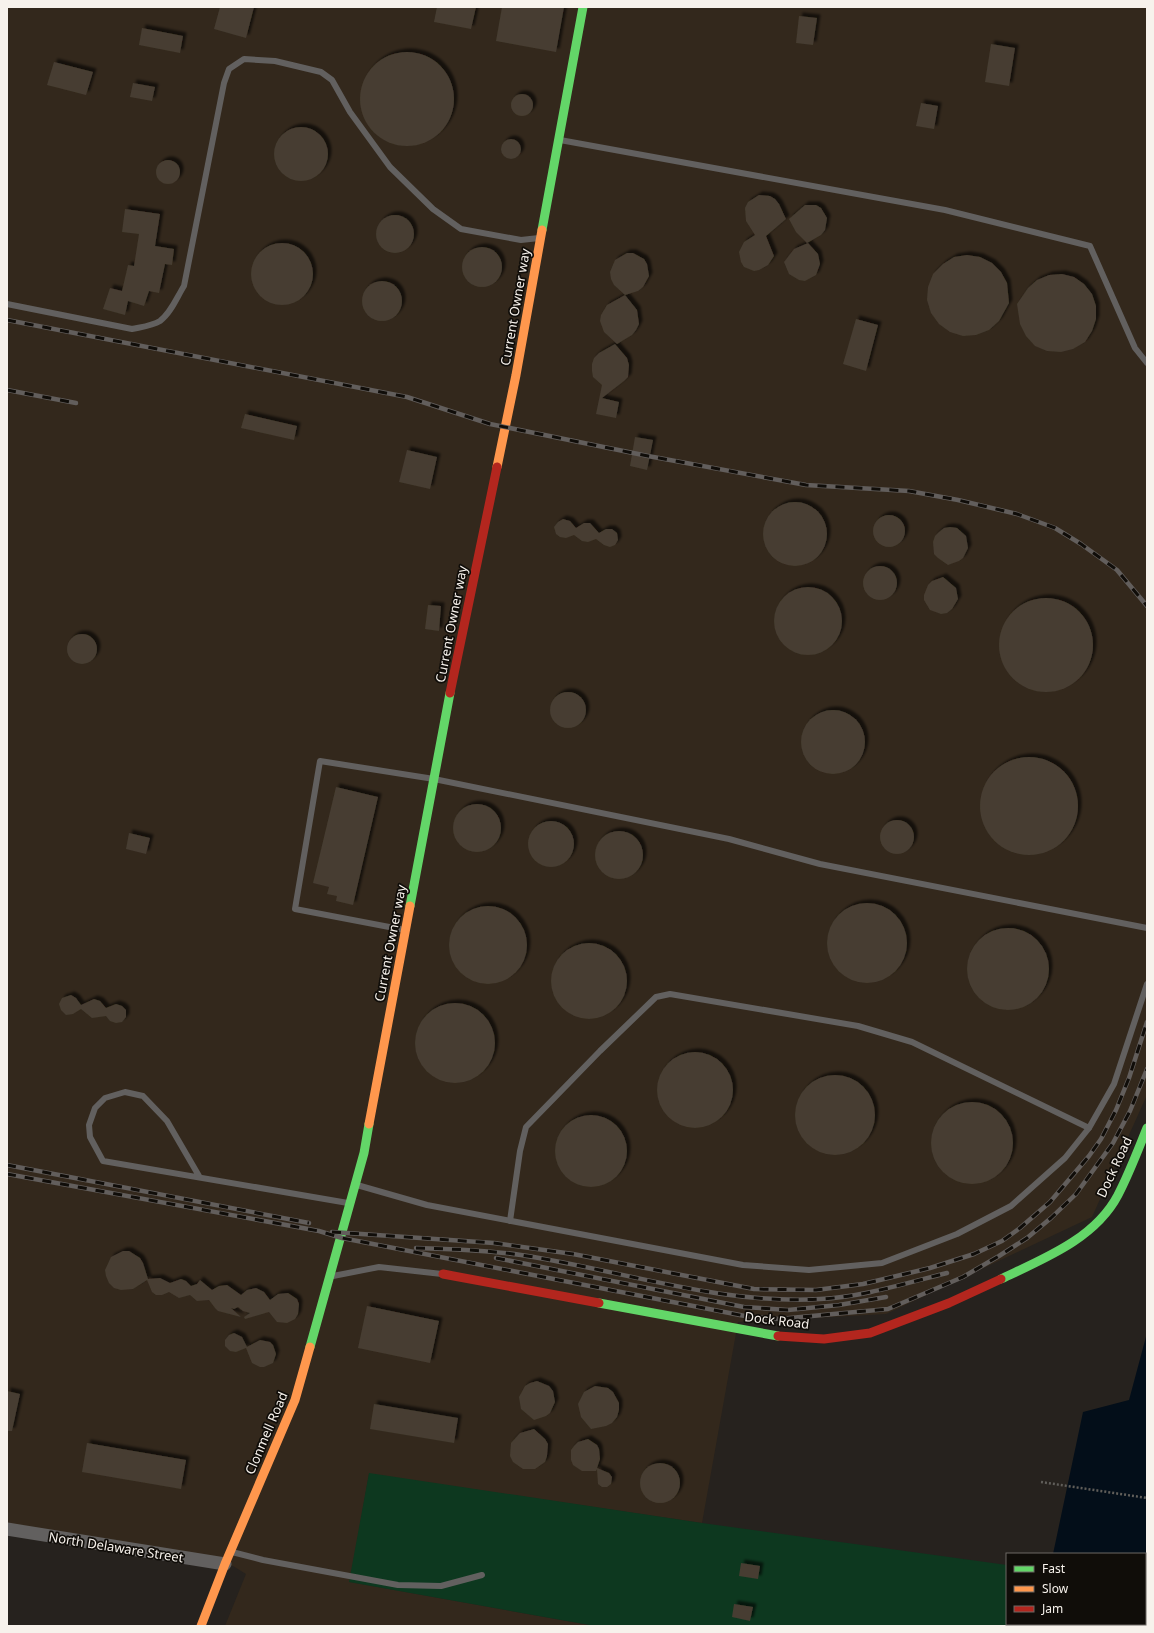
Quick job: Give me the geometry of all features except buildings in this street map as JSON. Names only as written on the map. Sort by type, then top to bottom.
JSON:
[{"type":"street","name":"Current Owner way","points":[[340,1245],[364,1153],[459,649],[516,375],[583,7]]},
{"type":"street","name":"Dock Road","points":[[443,1274],[786,1338],[824,1339],[870,1334],[948,1303],[1057,1253],[1090,1229],[1107,1212],[1118,1196],[1147,1128]]},
{"type":"street","name":"Clonmell Road","points":[[201,1626],[225,1564],[295,1400],[340,1245]]},
{"type":"street","name":"North Delaware Street","points":[[7,1529],[225,1564]]},
{"type":"lane","points":[[7,304],[132,329],[148,326],[161,320],[173,306],[184,286],[224,83],[229,69],[244,59],[274,61],[321,72],[332,80],[350,112],[390,167],[433,209],[461,229],[521,240],[541,238]]},
{"type":"lane","points":[[559,139],[945,210],[1090,246],[1135,348],[1144,362],[1147,363]]},
{"type":"lane","points":[[406,930],[294,909],[320,761],[434,779],[729,839],[820,864],[1147,928]]},
{"type":"lane","points":[[356,1185],[427,1204],[743,1265],[809,1270],[882,1263],[957,1234],[1011,1206],[1065,1158],[1089,1128],[1114,1084],[1147,984]]},
{"type":"lane","points":[[510,1221],[520,1151],[526,1127],[600,1050],[656,997],[670,994],[858,1026],[912,1042],[1089,1128]]},
{"type":"lane","points":[[199,1176],[168,1120],[143,1096],[125,1092],[105,1098],[95,1108],[89,1125],[90,1137],[103,1161],[199,1176],[351,1204]]},
{"type":"lane","points":[[331,1276],[379,1267],[443,1274]]},
{"type":"lane","points":[[231,1552],[263,1560],[398,1585],[442,1586],[482,1575]]},
{"type":"path","points":[[1042,1482],[1147,1498]]},
{"type":"shaded area","points":[[7,7],[1147,7],[1147,1095],[1092,1217],[886,1314],[738,1322],[702,1523],[369,1474],[350,1582],[595,1626],[225,1626],[246,1574],[233,1566],[7,1533]]},
{"type":"shaded area","points":[[1147,1333],[1147,1626],[1044,1626],[1146,1625],[1146,1553],[1053,1553],[1083,1412],[1129,1400]]},
{"type":"green space","points":[[369,1473],[702,1523],[1006,1565],[1006,1625],[1040,1626],[595,1626],[349,1582]]},
{"type":"railway","points":[[7,320],[407,397],[490,424],[648,456],[806,485],[909,491],[958,500],[1017,514],[1055,528],[1081,544],[1117,570],[1147,606]]},
{"type":"railway","points":[[7,390],[76,403]]},
{"type":"railway","points":[[332,1232],[494,1243],[573,1254],[754,1289],[816,1290],[863,1284],[930,1268],[974,1254],[1002,1241],[1020,1228],[1050,1202],[1089,1156],[1101,1139],[1116,1110],[1129,1078],[1147,1022]]},
{"type":"railway","points":[[7,1174],[319,1231],[342,1238],[745,1316],[779,1319],[888,1309],[963,1277],[1027,1238],[1051,1218],[1076,1194],[1113,1143],[1130,1111],[1147,1069]]},
{"type":"railway","points":[[7,1165],[309,1223]]},
{"type":"railway","points":[[416,1248],[508,1253],[558,1261],[707,1292],[745,1297],[782,1299],[820,1299],[852,1296],[947,1273]]},
{"type":"railway","points":[[496,1258],[744,1307],[788,1310],[839,1305],[886,1297]]},
{"type":"traffic: fast","points":[[542,230],[583,7]]},
{"type":"traffic: fast","points":[[410,906],[450,693]]},
{"type":"traffic: fast","points":[[310,1347],[364,1153],[369,1124]]},
{"type":"traffic: fast","points":[[1001,1279],[1034,1264],[1067,1246],[1096,1224],[1118,1195],[1147,1128]]},
{"type":"traffic: fast","points":[[599,1303],[778,1336]]},
{"type":"traffic: slow","points":[[497,467],[516,375],[542,230]]},
{"type":"traffic: slow","points":[[369,1124],[410,906]]},
{"type":"traffic: slow","points":[[201,1626],[225,1564],[295,1400],[310,1347]]},
{"type":"traffic: jam","points":[[450,693],[497,467]]},
{"type":"traffic: jam","points":[[443,1274],[599,1303]]},
{"type":"traffic: jam","points":[[778,1336],[824,1339],[870,1333],[949,1303],[1001,1279]]}]
